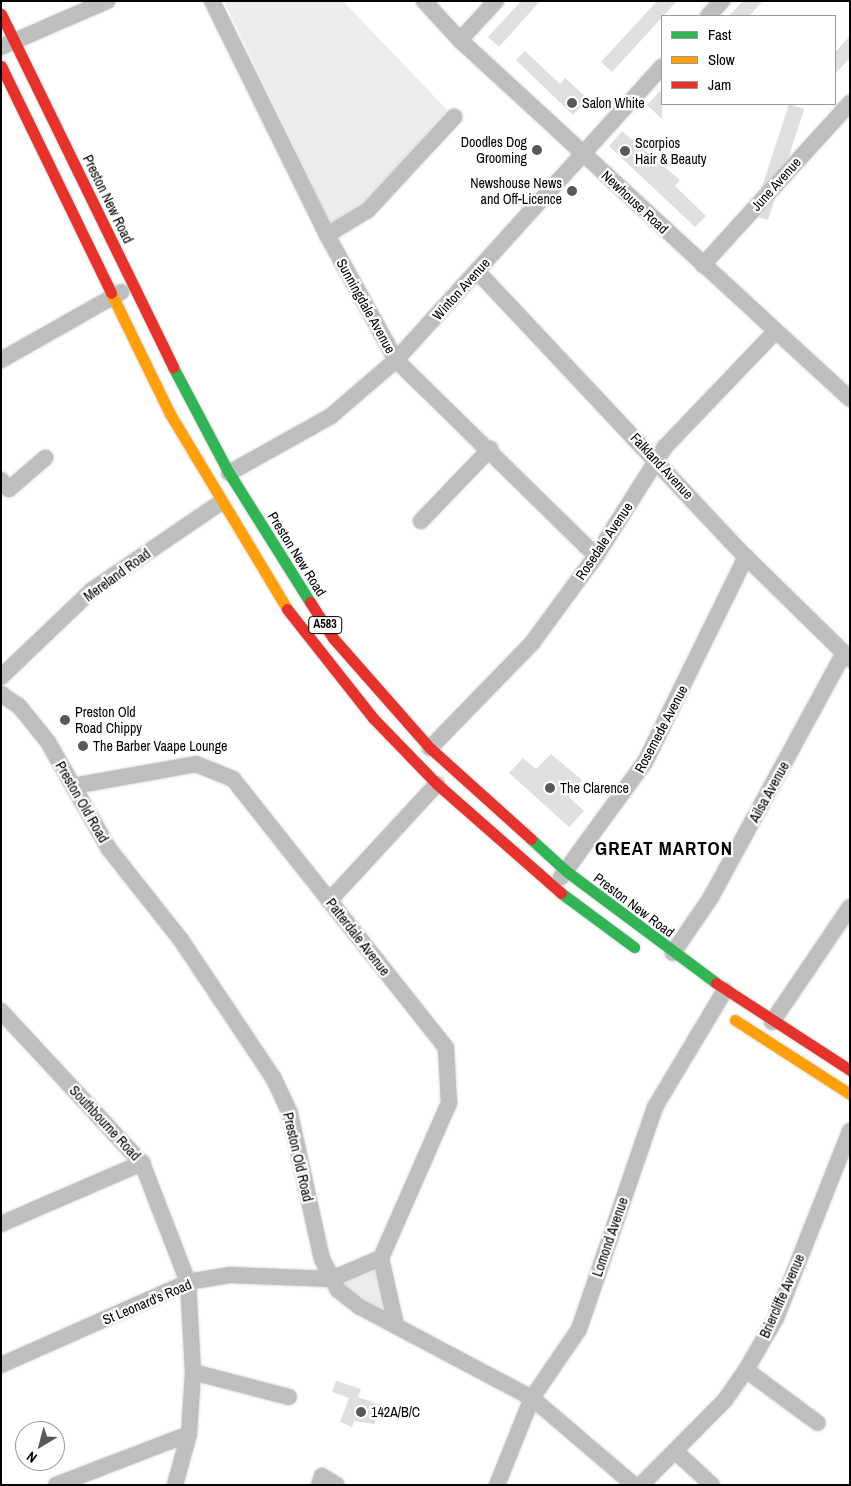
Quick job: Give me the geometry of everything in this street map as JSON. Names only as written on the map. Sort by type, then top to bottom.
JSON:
[{"type":"highway","name":"Preston New Road","points":[[1,14],[8,44],[229,473],[333,638],[430,748],[566,871],[674,954],[725,990],[772,1022],[850,1070]]},
{"type":"highway","name":"A583","points":[[1,66],[112,297],[220,503],[297,625],[373,718],[437,784],[553,887],[645,955]]},
{"type":"highway","points":[[711,1003],[850,1094]]},
{"type":"street","points":[[8,44],[107,1]]},
{"type":"street","name":"Sunningdale Avenue","points":[[212,1],[327,235],[396,360],[490,449],[596,556]]},
{"type":"street","name":"Newhouse Road","points":[[424,1],[460,40],[850,399]]},
{"type":"street","points":[[460,40],[496,1]]},
{"type":"street","points":[[709,15],[722,1]]},
{"type":"street","name":"Winton Avenue","points":[[229,473],[331,416],[396,360],[661,68]]},
{"type":"street","name":"June Avenue","points":[[703,265],[850,103]]},
{"type":"street","points":[[327,235],[368,210],[454,117]]},
{"type":"street","name":"Falkland Avenue","points":[[477,271],[658,461],[746,557],[847,656]]},
{"type":"street","points":[[1,360],[133,286]]},
{"type":"street","name":"Rosedale Avenue","points":[[430,748],[532,643],[596,556],[658,461],[665,447],[775,332]]},
{"type":"street","points":[[421,521],[490,449]]},
{"type":"street","points":[[1,480],[8,489],[45,458]]},
{"type":"street","name":"Mereland Road","points":[[1,677],[92,590],[220,503]]},
{"type":"street","name":"Rosemede Avenue","points":[[553,887],[645,762],[746,557]]},
{"type":"street","name":"Ailsa Avenue","points":[[674,954],[711,898],[847,656]]},
{"type":"street","name":"Preston Old Road","points":[[1,694],[32,719],[109,849],[181,940],[274,1079],[290,1114],[322,1259],[331,1279],[346,1299],[532,1398],[634,1485]]},
{"type":"street","name":"Patterdale Avenue","points":[[73,786],[196,764],[233,778],[446,1048],[449,1103],[381,1258]]},
{"type":"street","points":[[329,901],[437,784]]},
{"type":"street","points":[[772,1022],[850,908]]},
{"type":"street","name":"Lomond Avenue","points":[[497,1485],[532,1398],[579,1329],[655,1107],[711,1003],[725,990]]},
{"type":"street","name":"Southbourne Road","points":[[5,1021],[142,1163],[188,1282],[193,1372],[189,1434],[175,1485]]},
{"type":"street","name":"Briercliffe Avenue","points":[[641,1485],[725,1400],[746,1370],[776,1318],[850,1131]]},
{"type":"street","points":[[1,1224],[142,1163]]},
{"type":"street","points":[[331,1279],[381,1258],[396,1326]]},
{"type":"street","name":"St Leonard's Road","points":[[1,1365],[188,1282],[230,1275],[331,1279]]},
{"type":"street","points":[[746,1370],[818,1423]]},
{"type":"street","points":[[193,1372],[289,1397]]},
{"type":"street","points":[[56,1485],[189,1434]]},
{"type":"street","points":[[675,1451],[712,1485]]},
{"type":"street","points":[[319,1485],[322,1476],[337,1485]]},
{"type":"shaded area","points":[[224,1],[343,1],[454,117],[335,232]]},
{"type":"shaded area","points":[[376,1270],[386,1314],[340,1283]]},
{"type":"building","points":[[521,1],[540,1],[499,47],[488,37]]},
{"type":"building","points":[[657,1],[677,1],[664,15],[661,15],[661,18],[612,72],[601,62]]},
{"type":"building","points":[[743,1],[763,1],[750,15],[730,15]]},
{"type":"building","points":[[850,36],[850,58],[836,73],[836,51]]},
{"type":"building","points":[[525,51],[560,84],[565,78],[588,99],[573,115],[516,60]]},
{"type":"building","points":[[661,90],[662,119],[647,105]]},
{"type":"building","points":[[789,105],[792,105],[804,109],[768,220],[753,215]]},
{"type":"building","points":[[622,131],[680,180],[675,186],[706,216],[695,227],[609,146]]},
{"type":"building","name":"The Clarence","points":[[551,754],[582,780],[569,797],[584,811],[569,827],[509,773],[523,758],[536,769]]},
{"type":"building","name":"142A/B/C","points":[[336,1381],[361,1389],[358,1397],[381,1405],[374,1424],[354,1421],[352,1427],[340,1422],[349,1398],[332,1392]]},
{"type":"traffic: fast","points":[[173,367],[229,473],[310,602]]},
{"type":"traffic: fast","points":[[531,839],[566,871],[716,983]]},
{"type":"traffic: fast","points":[[561,893],[634,947]]},
{"type":"traffic: slow","points":[[111,293],[170,414],[287,609]]},
{"type":"traffic: slow","points":[[735,1020],[850,1094]]},
{"type":"traffic: jam","points":[[1,14],[173,367]]},
{"type":"traffic: jam","points":[[1,66],[111,293]]},
{"type":"traffic: jam","points":[[310,602],[333,638],[430,748],[531,839]]},
{"type":"traffic: jam","points":[[287,609],[373,718],[437,784],[561,893]]},
{"type":"traffic: jam","points":[[716,983],[850,1070]]},
{"type":"place","name":"Salon White","points":[[572,103]]},
{"type":"place","name":"Doodles Dog Grooming","points":[[537,150]]},
{"type":"place","name":"Scorpios Hair & Beauty","points":[[625,151]]},
{"type":"place","name":"Newshouse News and Off-Licence","points":[[572,191]]},
{"type":"place","name":"Preston Old Road Chippy","points":[[65,720]]},
{"type":"place","name":"The Barber Vaape Lounge","points":[[83,746]]},
{"type":"place","name":"The Clarence","points":[[550,788]]},
{"type":"place","name":"142A/B/C","points":[[361,1412]]},
{"type":"district","name":"GREAT MARTON","points":[[664,849]]}]
